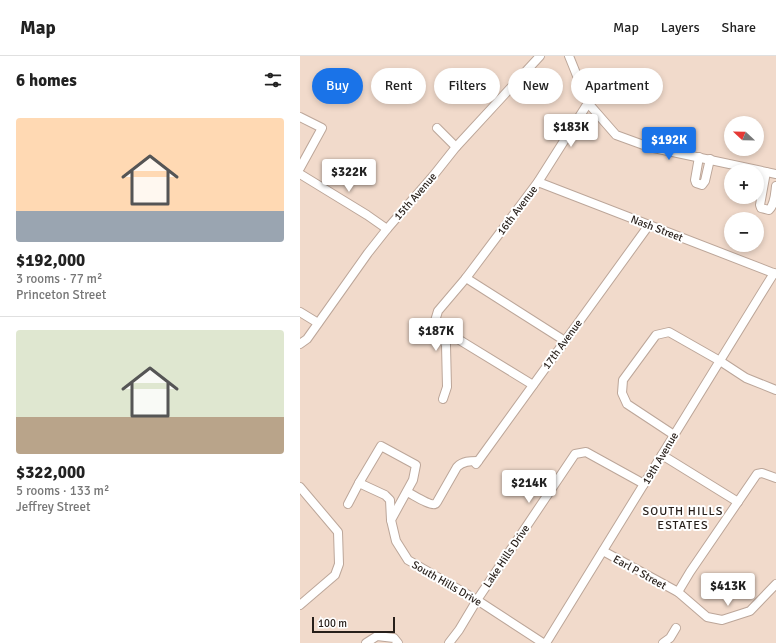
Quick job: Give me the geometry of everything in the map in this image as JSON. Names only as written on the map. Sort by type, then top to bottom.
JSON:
[{"type":"street","name":"15th Avenue","points":[[300,344],[307,339],[387,229],[456,147],[540,56]]},
{"type":"street","points":[[569,56],[574,68]]},
{"type":"street","name":"16th Avenue","points":[[443,400],[447,387],[446,345],[435,320],[438,311],[466,278],[538,182],[587,104]]},
{"type":"street","points":[[589,104],[616,135],[649,147],[776,174]]},
{"type":"street","points":[[300,117],[322,128],[300,168]]},
{"type":"street","points":[[437,128],[456,147]]},
{"type":"street","points":[[699,157],[695,180],[696,183],[702,186],[705,181],[710,160]]},
{"type":"street","points":[[766,172],[760,205],[761,208],[769,210],[772,207],[776,186]]},
{"type":"street","points":[[300,174],[387,229]]},
{"type":"street","name":"Nash Street","points":[[538,182],[775,273]]},
{"type":"street","name":"17th Avenue","points":[[407,492],[428,503],[435,504],[452,474],[460,465],[467,462],[477,463],[648,224]]},
{"type":"street","name":"19th Avenue","points":[[544,643],[603,551],[775,273]]},
{"type":"street","points":[[466,278],[565,341]]},
{"type":"street","points":[[300,312],[318,323]]},
{"type":"street","points":[[674,435],[627,404],[622,393],[623,380],[656,335],[669,332],[720,361],[746,378],[776,390]]},
{"type":"street","points":[[453,336],[533,385]]},
{"type":"street","points":[[348,504],[381,446],[416,465],[413,480],[391,520]]},
{"type":"street","name":"Lake Hills Drive","points":[[449,643],[574,454],[586,452],[644,484]]},
{"type":"street","points":[[662,455],[738,502]]},
{"type":"street","points":[[678,592],[757,474],[762,473],[776,478]]},
{"type":"street","name":"South Hills Drive","points":[[359,483],[384,495],[390,500],[391,520],[396,541],[408,560],[477,600],[544,643]]},
{"type":"street","points":[[300,487],[338,532],[339,564],[335,575],[300,605]]},
{"type":"street","name":"Earl P Street","points":[[603,551],[678,592],[707,617],[722,620],[750,611],[776,584]]},
{"type":"street","points":[[663,643],[670,638],[676,628]]},
{"type":"street","points":[[366,643],[377,636],[394,638],[398,643]]},
{"type":"district","name":"SOUTH HILLS ESTATES","points":[[683,518]]}]
